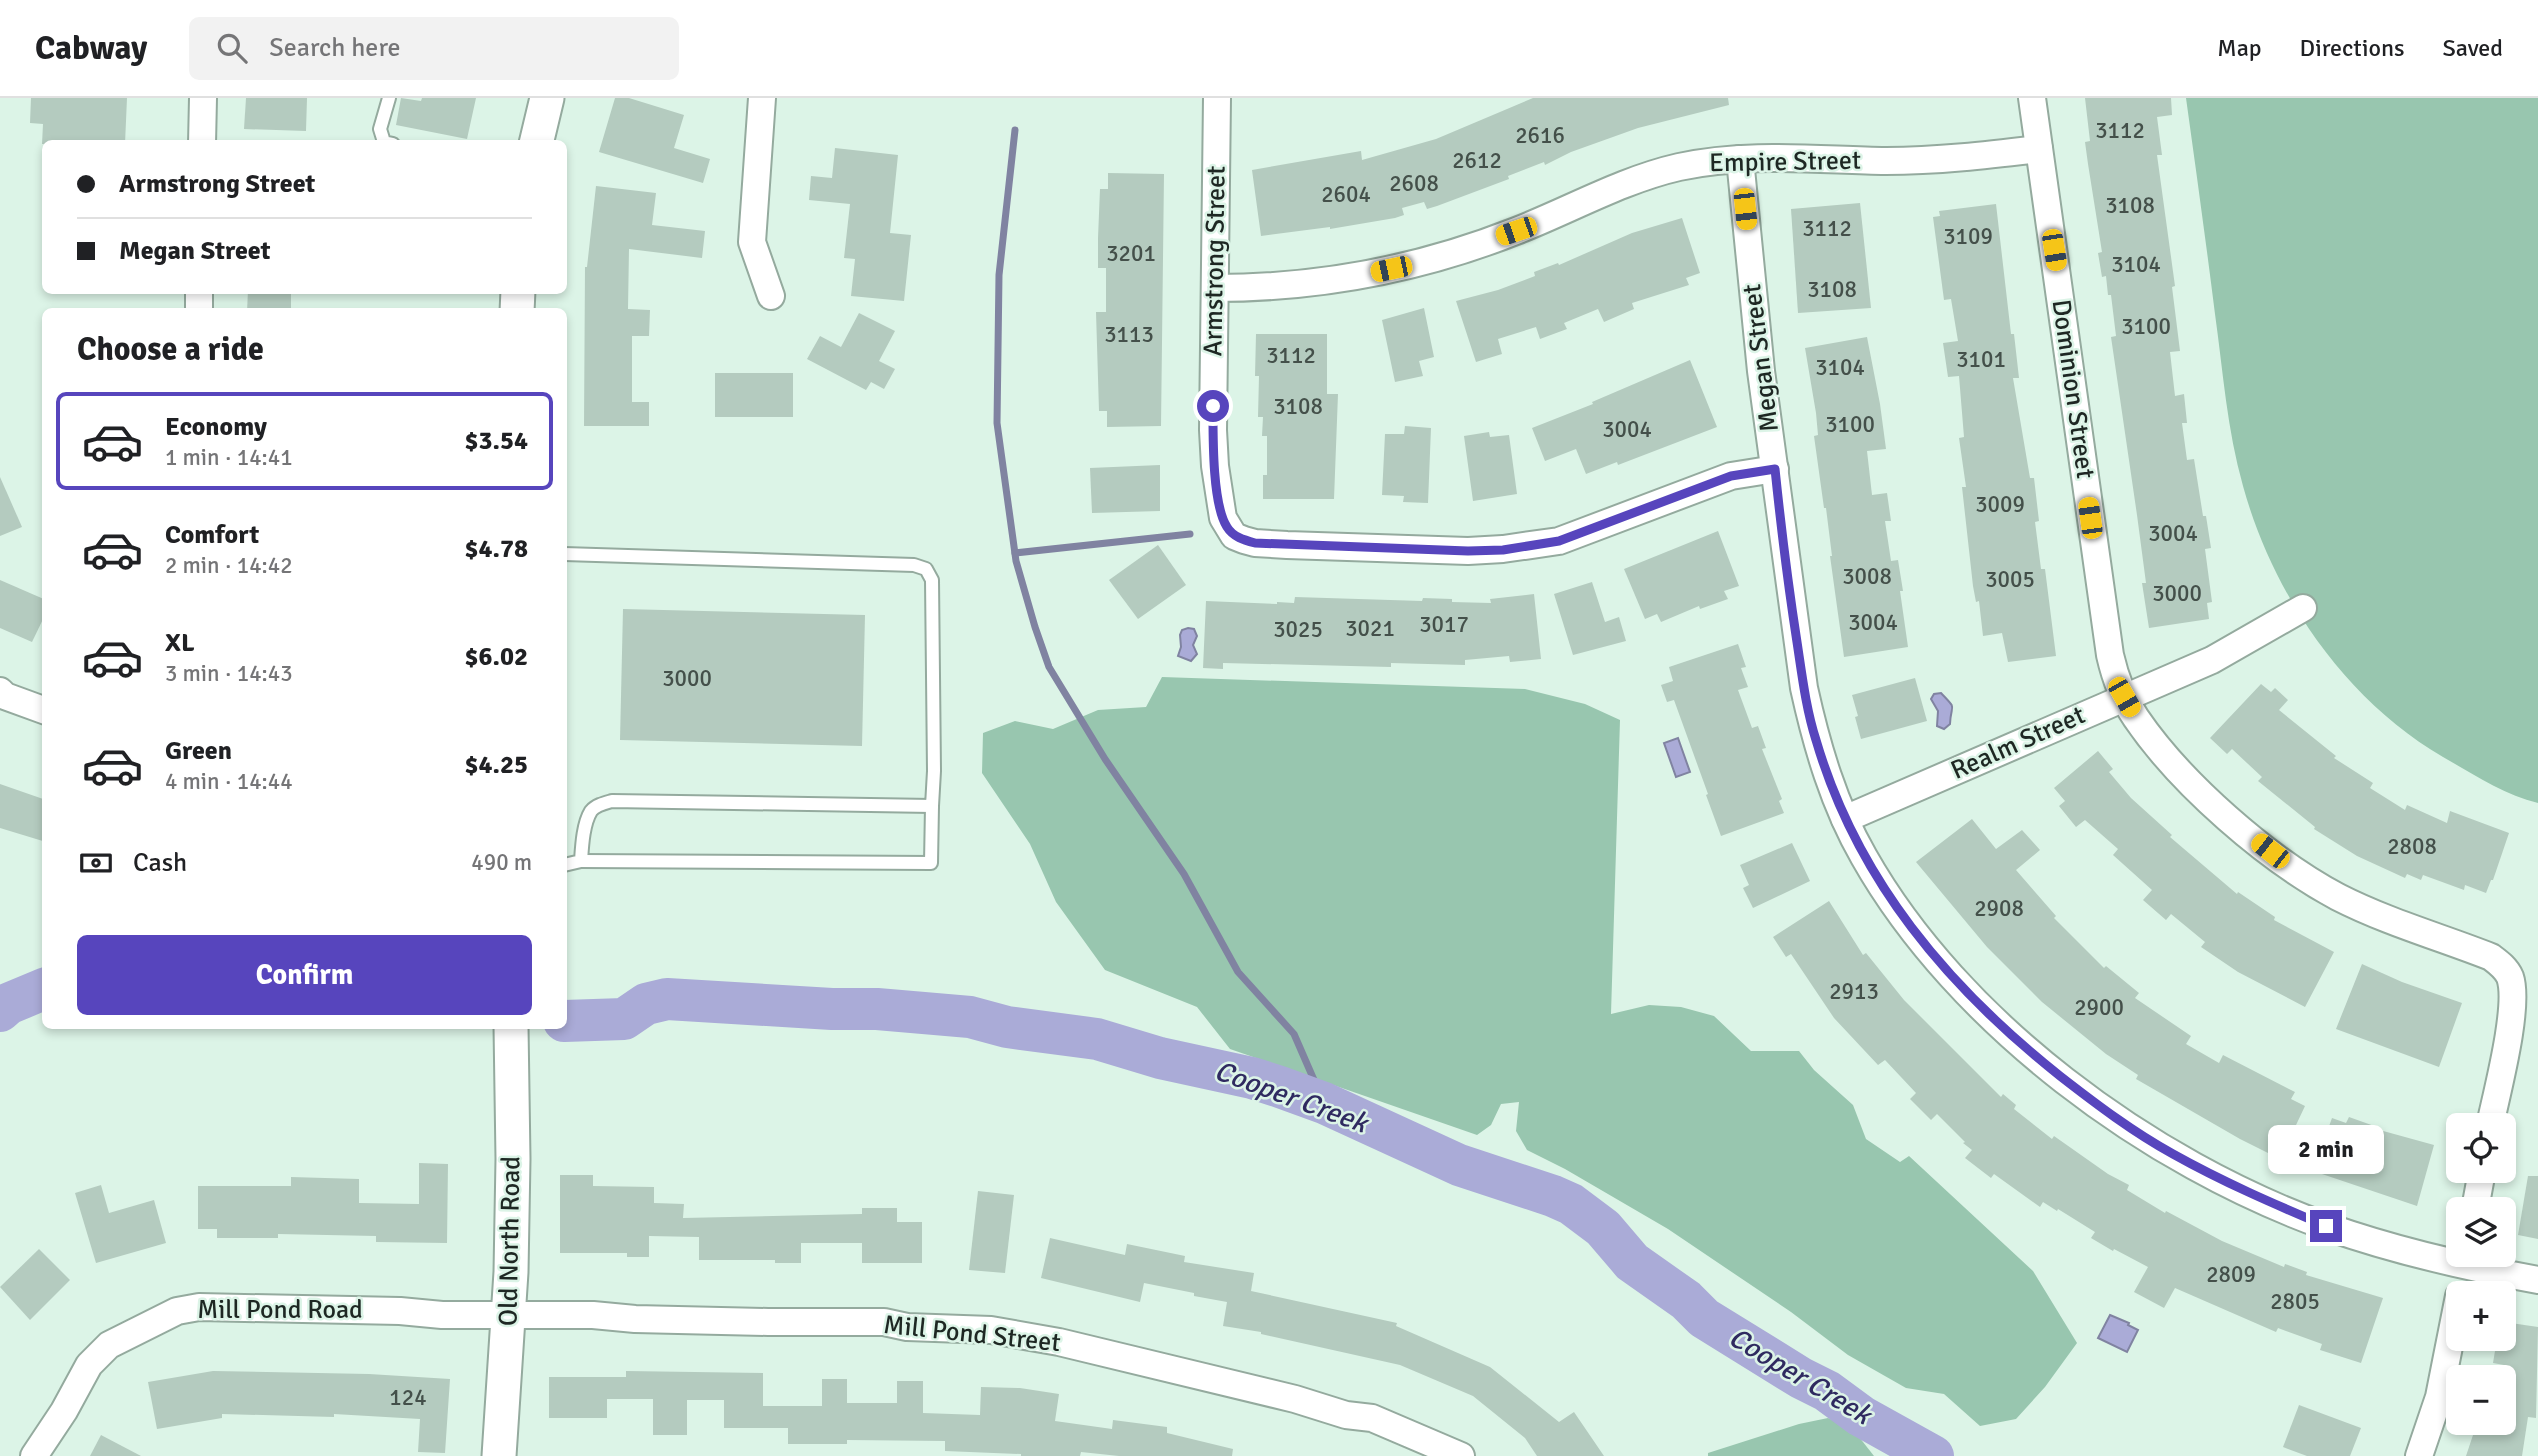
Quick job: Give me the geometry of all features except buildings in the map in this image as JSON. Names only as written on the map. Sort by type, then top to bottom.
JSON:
[{"type":"street","points":[[202,140],[203,98]]},
{"type":"street","points":[[537,140],[547,98]]},
{"type":"street","points":[[762,98],[752,242],[771,296]]},
{"type":"street","name":"Armstrong Street","points":[[1217,98],[1213,430],[1223,518],[1234,536],[1255,543],[1287,545],[1468,551],[1531,546],[1580,533],[1731,476],[1775,469]]},
{"type":"street","name":"Dominion Street","points":[[2032,98],[2110,655],[2124,697],[2161,751],[2193,785],[2236,825],[2287,864],[2337,896],[2388,920],[2491,957],[2509,974],[2513,998],[2512,1014],[2492,1113]]},
{"type":"street","name":"Empire Street","points":[[1215,288],[1263,287],[1349,278],[1412,265],[1516,231],[1636,180],[1676,168],[1740,159],[1939,160],[2039,149]]},
{"type":"street","name":"Megan Street","points":[[1740,159],[1761,371],[1804,688],[1815,739],[1845,819],[1863,856],[1887,895],[1947,971],[1986,1014],[2095,1103],[2171,1153],[2253,1196],[2326,1226],[2403,1251],[2446,1257]]},
{"type":"street","name":"Realm Street","points":[[1845,819],[2212,660],[2303,608]]},
{"type":"street","points":[[0,691],[5,696],[42,710]]},
{"type":"street","name":"Old North Road","points":[[499,1456],[509,1315],[513,1158],[511,1042]]},
{"type":"street","name":"Megan Street","points":[[2491,1267],[2538,1280]]},
{"type":"street","name":"Mill Pond Road","points":[[34,1456],[64,1411],[89,1365],[109,1345],[177,1311],[199,1307],[509,1315]]},
{"type":"street","name":"Mill Pond Street","points":[[509,1315],[593,1315],[635,1319],[768,1322],[884,1322],[907,1326],[991,1330],[1059,1342],[1295,1399],[1346,1415],[1372,1418],[1461,1456]]},
{"type":"street","points":[[2419,1456],[2439,1397],[2448,1351]]},
{"type":"lane","points":[[383,140],[380,129],[389,98]]},
{"type":"lane","points":[[567,554],[914,565],[926,569],[932,580],[934,771],[931,863],[582,861],[567,864]]},
{"type":"lane","points":[[582,861],[582,843],[591,812],[598,805],[611,801],[932,806]]},
{"type":"green space","points":[[2186,98],[2538,98],[2538,803],[2501,789],[2443,757],[2375,706],[2345,675],[2318,641],[2273,566],[2256,527],[2233,444]]},
{"type":"green space","points":[[1162,677],[1525,689],[1585,704],[1620,720],[1611,1014],[1649,1005],[1681,1007],[1714,1016],[1751,1051],[1799,1051],[1814,1070],[1853,1105],[1866,1139],[1900,1162],[1909,1156],[2033,1271],[2077,1343],[2045,1387],[2016,1419],[1980,1426],[1944,1394],[1906,1388],[1848,1355],[1791,1312],[1668,1229],[1527,1150],[1516,1131],[1519,1102],[1501,1104],[1491,1125],[1477,1135],[1230,1049],[1197,1007],[1105,970],[1056,902],[1030,844],[982,773],[983,733],[1015,721],[1053,729],[1098,710],[1146,707]]},
{"type":"green space","points":[[1828,1418],[1852,1428],[1874,1456],[1708,1456],[1708,1453],[1799,1424]]},
{"type":"water","points":[[1194,629],[1197,636],[1193,645],[1197,654],[1191,661],[1178,656],[1181,647],[1180,635],[1182,630]]},
{"type":"water","points":[[1941,693],[1952,707],[1950,724],[1944,729],[1937,726],[1938,711],[1931,699],[1934,694]]},
{"type":"water","points":[[1678,738],[1690,772],[1676,777],[1664,743]]},
{"type":"water","points":[[2110,1315],[2138,1330],[2127,1352],[2098,1338]]},
{"type":"waterway","points":[[1015,130],[999,275],[997,423],[1016,561],[1035,627],[1049,667],[1105,759],[1184,874],[1238,972],[1294,1034],[1324,1103]]},
{"type":"waterway","points":[[1015,553],[1190,534]]},
{"type":"waterway","name":"Cooper Creek","points":[[0,1011],[8,1004],[42,990]]},
{"type":"waterway","name":"Cooper Creek","points":[[567,1021],[624,1019],[646,1004],[667,999],[832,1009],[877,1009],[970,1017],[1007,1027],[1097,1039],[1160,1058],[1252,1078],[1324,1103],[1459,1165],[1571,1204],[1603,1228],[1632,1262],[1686,1300],[1704,1318],[1827,1391],[1861,1416],[1933,1456]]},
{"type":"waterway","name":"Cooper Creek","points":[[0,1004],[8,1004]]},
{"type":"route","points":[[1213,406],[1215,466],[1223,518],[1234,536],[1255,543],[1503,550],[1559,541],[1731,476],[1775,469],[1804,688],[1815,739],[1845,819],[1863,856],[1887,895],[1917,935],[1986,1014],[2095,1103],[2171,1153],[2253,1196],[2326,1226]]}]
